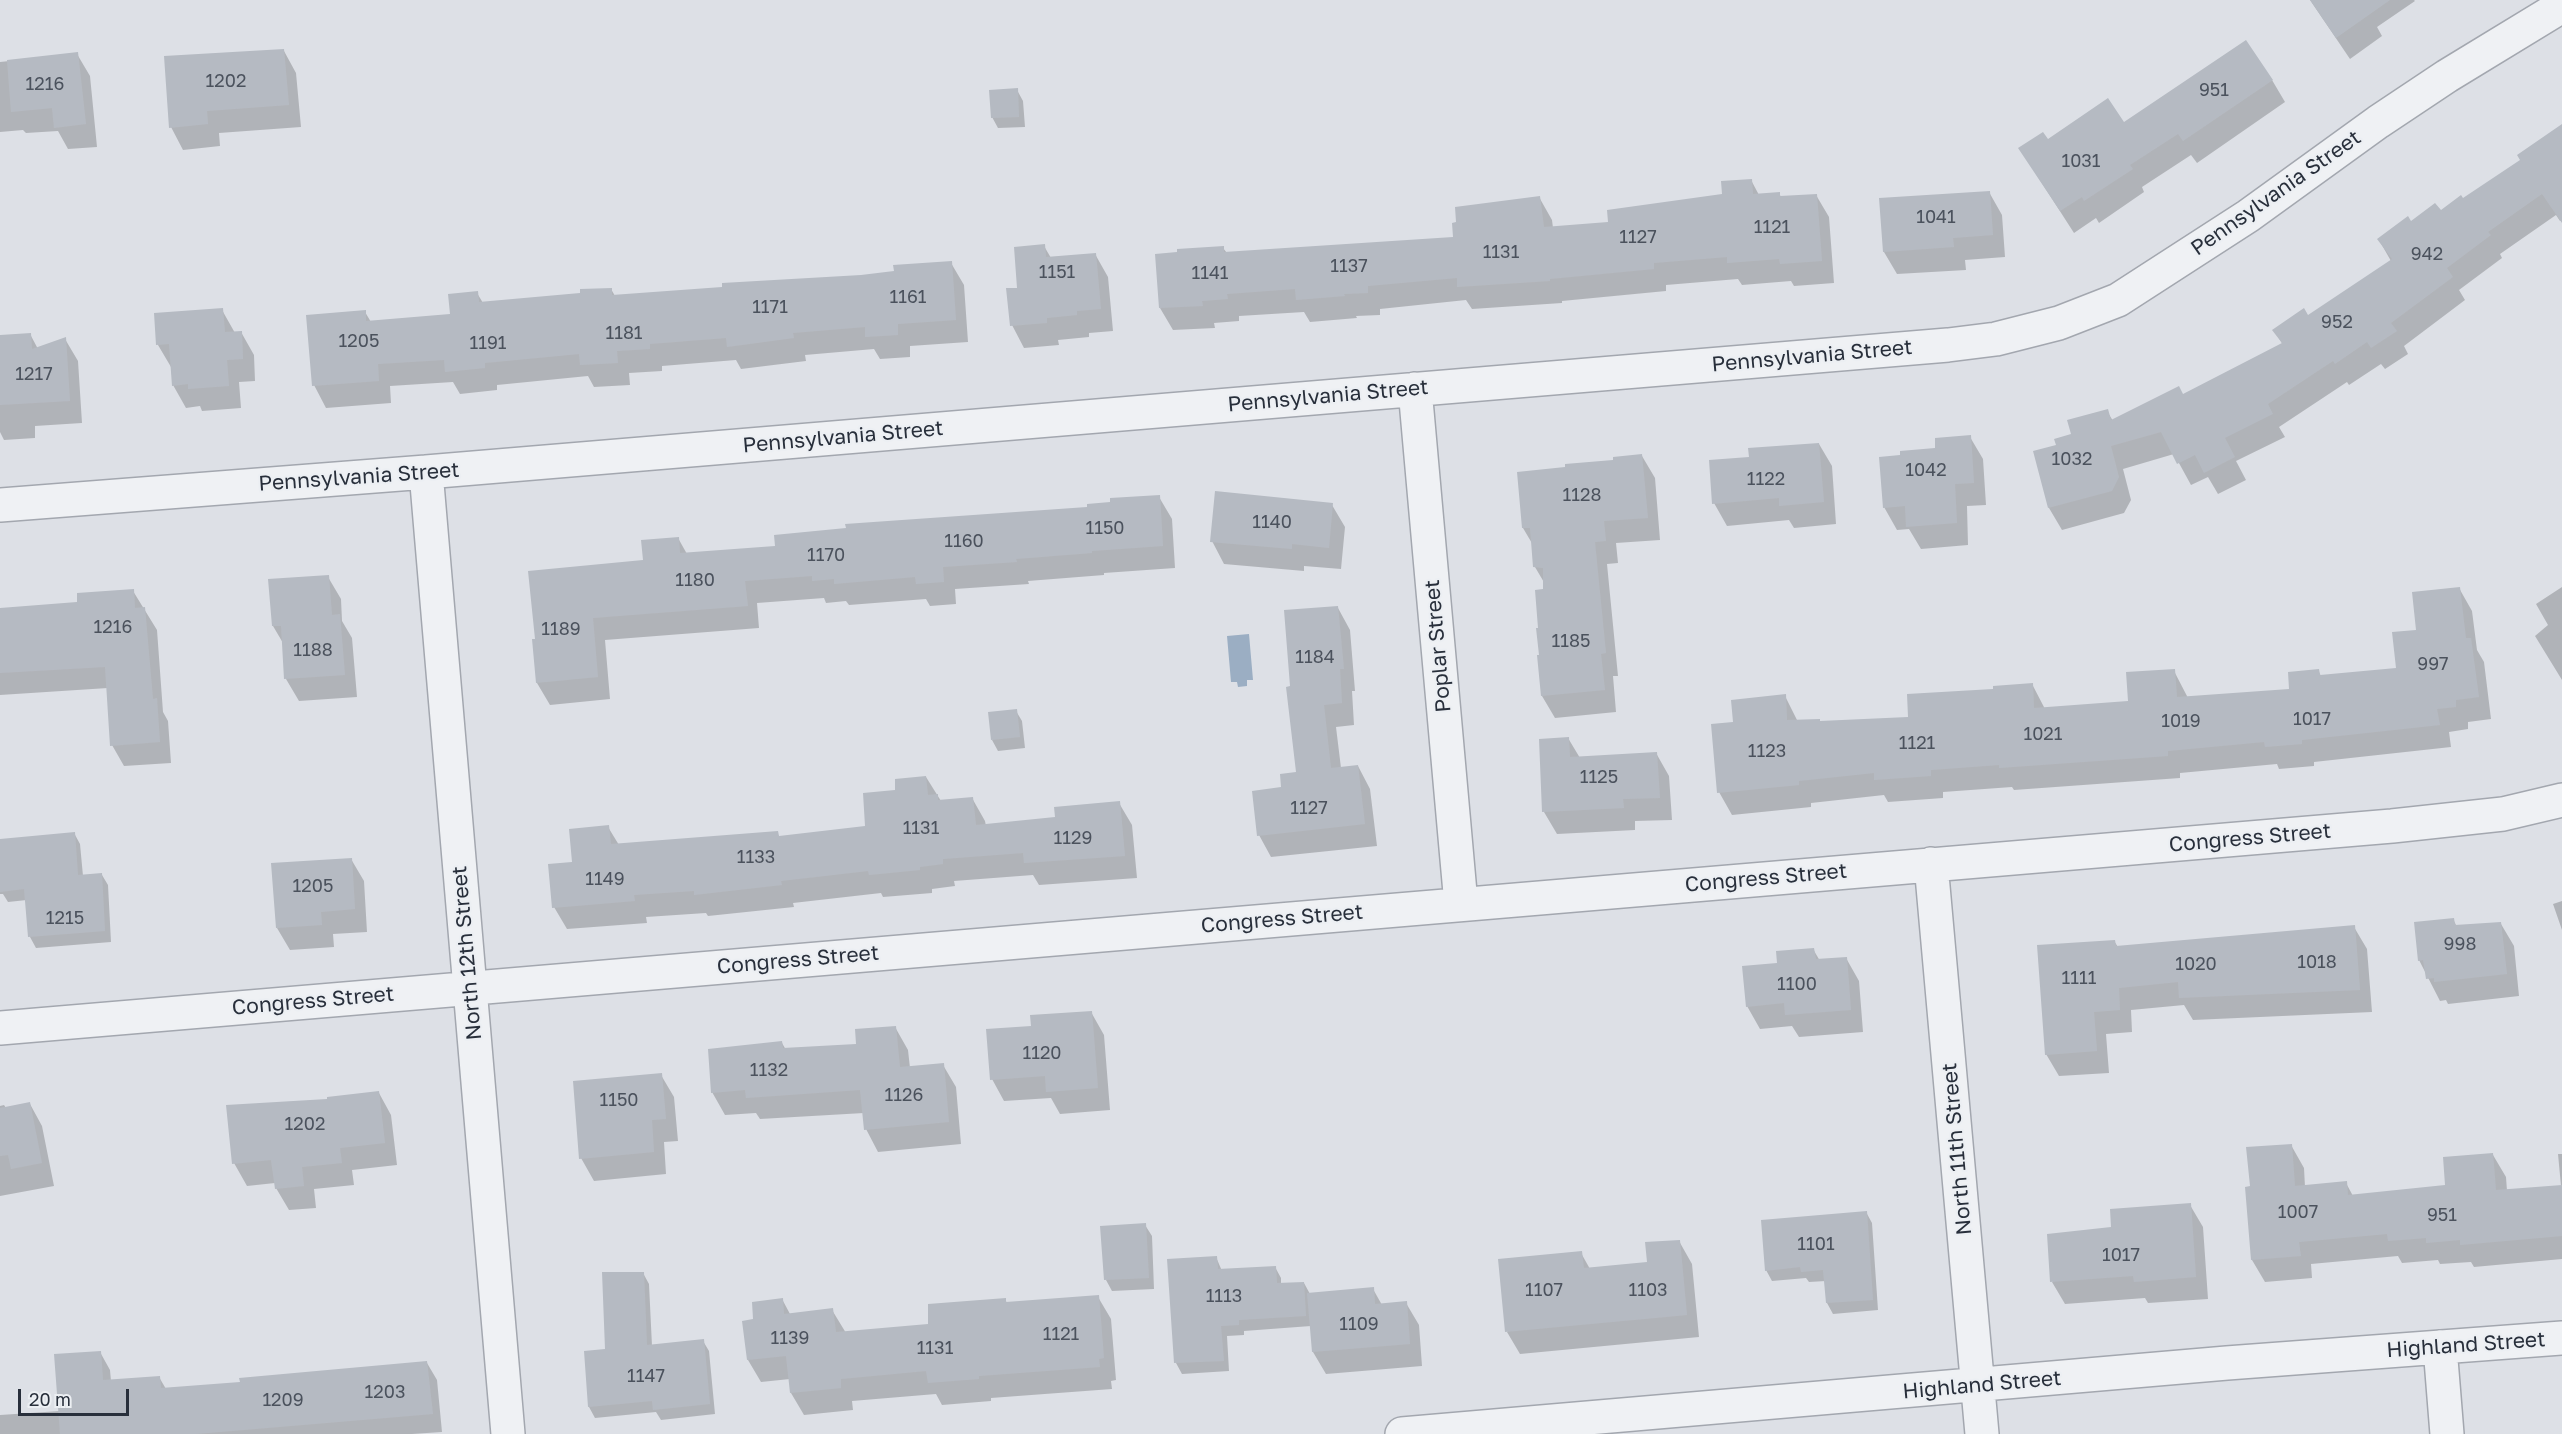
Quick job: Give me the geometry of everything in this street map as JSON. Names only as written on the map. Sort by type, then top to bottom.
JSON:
[{"type":"street","name":"Pennsylvania Street","points":[[0,506],[1948,345],[1996,339],[2059,323],[2118,300],[2248,216],[2378,122],[2447,76],[2562,6]]},
{"type":"street","name":"Poplar Street","points":[[1415,389],[1461,904]]},
{"type":"street","name":"North 12th Street","points":[[426,472],[508,1434]]},
{"type":"street","name":"Congress Street","points":[[0,1028],[2392,826],[2503,814],[2562,800]]},
{"type":"street","name":"North 11th Street","points":[[1931,864],[1982,1434]]},
{"type":"street","name":"Highland Street","points":[[1402,1434],[2562,1338]]},
{"type":"street","points":[[2440,1347],[2448,1434]]},
{"type":"water","points":[[1249,634],[1253,680],[1247,680],[1247,686],[1238,687],[1237,682],[1231,682],[1227,636]]},
{"type":"building","points":[[2310,0],[2390,0],[2336,38]]},
{"type":"building","points":[[2246,40],[2273,80],[2183,141],[2178,134],[2130,165],[2133,169],[2084,201],[2082,197],[2060,211],[2018,148],[2043,132],[2048,139],[2108,98],[2124,122]]},
{"type":"building","points":[[284,49],[289,105],[207,111],[208,124],[169,128],[164,56]]},
{"type":"building","points":[[78,52],[86,124],[54,128],[52,108],[11,112],[7,60]]},
{"type":"building","points":[[1018,88],[1019,117],[991,118],[989,90]]},
{"type":"building","points":[[2562,124],[2562,223],[2542,194],[2488,232],[2491,235],[2447,268],[2453,277],[2391,323],[2397,331],[2371,348],[2367,342],[2335,364],[2333,361],[2268,404],[2273,414],[2225,438],[2235,457],[2204,473],[2195,455],[2177,464],[2161,432],[2111,446],[2119,477],[2112,491],[2048,508],[2033,451],[2056,445],[2054,439],[2071,434],[2067,420],[2108,409],[2111,420],[2179,386],[2183,394],[2282,343],[2272,330],[2304,308],[2308,315],[2392,259],[2377,239],[2408,216],[2411,221],[2435,203],[2441,210],[2461,195],[2463,198],[2520,160],[2517,155]]},
{"type":"building","points":[[1752,179],[1753,194],[1780,192],[1780,196],[1817,194],[1822,261],[1780,264],[1779,259],[1727,263],[1727,257],[1654,263],[1654,269],[1550,279],[1550,281],[1457,287],[1457,278],[1368,286],[1368,293],[1296,300],[1295,289],[1227,294],[1228,299],[1202,301],[1203,306],[1159,308],[1155,254],[1177,252],[1177,249],[1224,246],[1224,252],[1453,237],[1452,223],[1456,222],[1455,207],[1540,196],[1544,227],[1608,222],[1607,210],[1722,194],[1721,181]]},
{"type":"building","points":[[1990,191],[1993,235],[1953,238],[1954,247],[1883,252],[1879,198]]},
{"type":"building","points":[[1045,244],[1046,257],[1096,253],[1101,309],[1077,311],[1077,315],[1047,318],[1047,323],[1010,326],[1006,288],[1017,288],[1014,247]]},
{"type":"building","points":[[952,261],[956,320],[898,324],[898,335],[865,337],[865,327],[793,333],[794,338],[727,347],[726,338],[650,344],[650,349],[617,351],[618,363],[580,365],[579,354],[485,363],[485,368],[445,372],[444,360],[378,364],[379,381],[312,386],[306,315],[366,310],[366,321],[450,314],[448,294],[478,291],[479,302],[580,293],[580,289],[612,288],[612,295],[722,287],[722,283],[861,275],[894,271],[893,265]]},
{"type":"building","points":[[223,308],[225,332],[242,331],[243,359],[227,360],[229,386],[188,389],[188,384],[172,386],[169,344],[156,345],[154,313]]},
{"type":"building","points":[[31,333],[32,349],[66,337],[70,401],[0,405],[0,335]]},
{"type":"building","points":[[1971,435],[1974,483],[1955,484],[1957,523],[1906,527],[1905,506],[1883,508],[1879,457],[1900,455],[1900,451],[1935,448],[1935,438]]},
{"type":"building","points":[[1819,443],[1824,502],[1779,506],[1779,498],[1712,504],[1709,460],[1749,457],[1748,448]]},
{"type":"building","points":[[1642,454],[1648,518],[1604,521],[1606,541],[1595,542],[1606,653],[1601,654],[1605,690],[1541,696],[1535,590],[1543,589],[1543,568],[1533,567],[1530,528],[1522,528],[1517,472],[1565,467],[1565,464],[1613,460],[1613,457]]},
{"type":"building","points":[[1215,491],[1333,503],[1329,548],[1292,544],[1292,549],[1210,542]]},
{"type":"building","points":[[1160,495],[1163,546],[1016,559],[1017,562],[943,567],[944,582],[916,584],[915,577],[834,584],[834,579],[812,581],[812,576],[745,581],[748,606],[593,618],[598,677],[536,683],[532,639],[535,639],[528,571],[643,560],[641,540],[679,537],[680,553],[775,546],[774,535],[846,528],[845,524],[1087,507],[1087,504],[1110,502],[1110,498]]},
{"type":"building","points":[[329,575],[332,615],[340,614],[345,675],[284,679],[281,626],[272,626],[268,579]]},
{"type":"building","points":[[2460,587],[2466,638],[2471,638],[2479,697],[2456,700],[2456,707],[2437,709],[2440,725],[2302,740],[2302,744],[2265,747],[2264,742],[2168,751],[2168,756],[1999,768],[1999,765],[1931,770],[1931,776],[1874,780],[1874,773],[1799,781],[1799,785],[1717,793],[1711,724],[1733,722],[1731,700],[1786,694],[1787,720],[1820,719],[1820,721],[1908,717],[1907,694],[1993,689],[1993,686],[2033,683],[2034,708],[2128,701],[2126,672],[2175,669],[2177,697],[2289,689],[2288,672],[2319,669],[2320,675],[2396,668],[2392,632],[2416,630],[2412,592]]},
{"type":"building","points":[[134,589],[135,608],[145,607],[153,699],[157,698],[160,742],[110,746],[105,667],[0,673],[0,608],[77,602],[77,593]]},
{"type":"building","points":[[1338,606],[1344,669],[1340,669],[1342,703],[1324,705],[1331,768],[1358,765],[1365,824],[1257,836],[1252,791],[1281,787],[1280,774],[1296,772],[1286,687],[1290,686],[1284,610]]},
{"type":"building","points":[[1017,709],[1020,737],[991,740],[988,712]]},
{"type":"building","points":[[1569,737],[1570,757],[1657,752],[1660,798],[1623,799],[1624,808],[1542,812],[1539,739]]},
{"type":"building","points":[[926,776],[928,795],[938,794],[938,800],[973,797],[976,825],[1055,817],[1054,807],[1120,801],[1125,856],[1024,863],[1023,853],[943,859],[943,864],[920,867],[920,870],[869,875],[868,871],[781,881],[782,885],[694,895],[694,891],[634,895],[635,901],[552,908],[548,864],[572,862],[569,829],[609,825],[611,844],[778,831],[779,836],[865,826],[863,793],[895,790],[895,779]]},
{"type":"building","points":[[75,832],[78,875],[102,873],[105,931],[28,937],[24,889],[0,892],[0,839]]},
{"type":"building","points":[[352,858],[355,909],[321,912],[322,925],[276,928],[271,863]]},
{"type":"building","points":[[2454,918],[2455,925],[2501,922],[2507,974],[2434,982],[2434,978],[2426,979],[2423,960],[2418,961],[2414,922]]},
{"type":"building","points":[[2355,925],[2360,990],[2179,998],[2178,982],[2119,988],[2120,1010],[2094,1012],[2097,1051],[2045,1055],[2037,945],[2115,940],[2116,946]]},
{"type":"building","points":[[1814,948],[1816,959],[1847,957],[1851,1010],[1785,1015],[1784,1003],[1746,1007],[1742,966],[1777,963],[1776,951]]},
{"type":"building","points":[[1092,1011],[1098,1088],[1046,1092],[1045,1076],[990,1080],[986,1029],[1031,1026],[1030,1015]]},
{"type":"building","points":[[896,1026],[900,1067],[944,1063],[949,1122],[864,1130],[860,1090],[746,1098],[745,1090],[711,1093],[708,1049],[782,1041],[783,1048],[856,1044],[855,1029]]},
{"type":"building","points":[[662,1073],[666,1119],[652,1120],[654,1152],[579,1159],[573,1081]]},
{"type":"building","points":[[379,1091],[385,1143],[340,1148],[342,1163],[302,1167],[304,1186],[275,1189],[271,1160],[232,1164],[226,1105],[327,1099],[327,1097]]},
{"type":"building","points":[[30,1102],[42,1163],[11,1169],[8,1155],[0,1156],[0,1108]]},
{"type":"building","points":[[2292,1144],[2295,1186],[2347,1181],[2348,1195],[2445,1185],[2443,1157],[2493,1153],[2496,1190],[2562,1185],[2562,1236],[2460,1245],[2460,1240],[2426,1243],[2426,1238],[2388,1241],[2387,1234],[2299,1242],[2301,1256],[2251,1260],[2245,1187],[2250,1186],[2246,1147]]},
{"type":"building","points":[[2191,1203],[2196,1277],[2134,1282],[2133,1276],[2050,1282],[2047,1234],[2111,1227],[2110,1209]]},
{"type":"building","points":[[1867,1211],[1873,1300],[1826,1303],[1823,1270],[1801,1272],[1800,1267],[1765,1271],[1761,1220]]},
{"type":"building","points":[[1146,1223],[1149,1278],[1104,1280],[1100,1226]]},
{"type":"building","points":[[1680,1240],[1687,1315],[1505,1332],[1498,1259],[1582,1251],[1584,1268],[1647,1262],[1645,1242]]},
{"type":"building","points":[[1217,1256],[1218,1269],[1276,1266],[1277,1283],[1304,1282],[1306,1316],[1239,1320],[1239,1325],[1221,1326],[1224,1361],[1174,1363],[1167,1259]]},
{"type":"building","points":[[602,1272],[644,1272],[647,1345],[704,1339],[710,1404],[653,1410],[652,1401],[588,1407],[584,1351],[605,1349]]},
{"type":"building","points":[[1374,1287],[1375,1304],[1407,1301],[1410,1344],[1312,1352],[1307,1293]]},
{"type":"building","points":[[1099,1295],[1104,1358],[1099,1359],[1100,1367],[979,1376],[979,1379],[928,1383],[926,1371],[841,1379],[841,1388],[790,1393],[786,1356],[747,1360],[742,1321],[753,1319],[752,1302],[783,1298],[784,1314],[833,1308],[836,1332],[928,1324],[928,1304],[1006,1298],[1006,1302]]},
{"type":"building","points":[[101,1351],[103,1380],[160,1376],[161,1388],[240,1382],[239,1378],[427,1361],[433,1414],[196,1434],[60,1434],[54,1354]]}]
